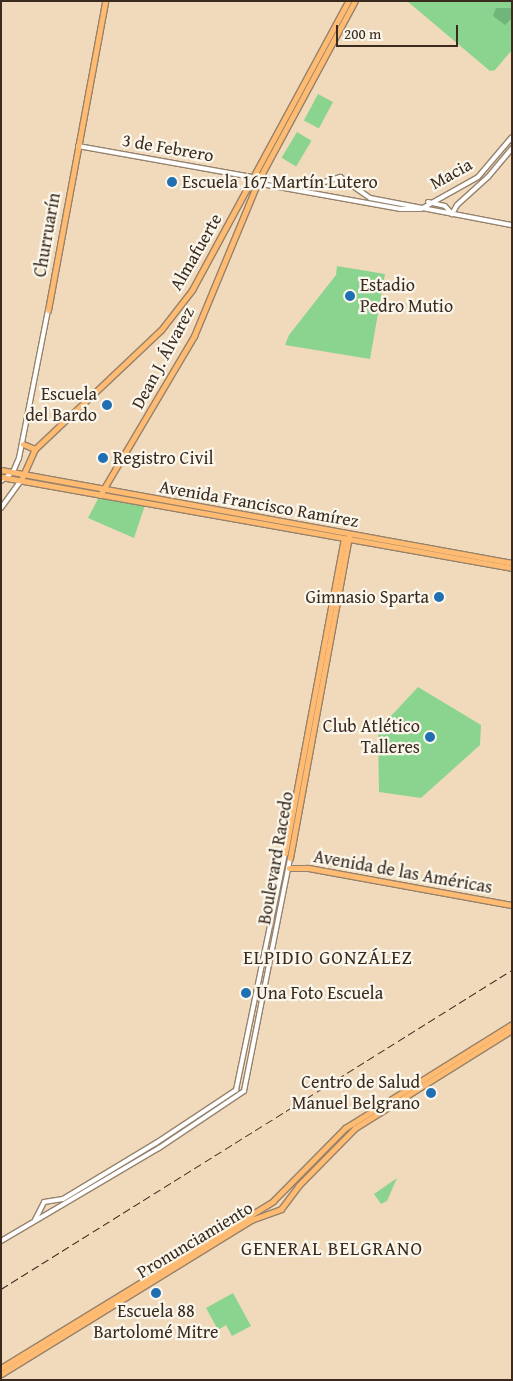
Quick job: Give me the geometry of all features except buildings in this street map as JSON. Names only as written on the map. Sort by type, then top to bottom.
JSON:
[{"type":"main road","name":"Churruarín","points":[[48,310],[105,1]]},
{"type":"main road","name":"Almafuerte","points":[[256,180],[348,1]]},
{"type":"main road","name":"Almafuerte","points":[[22,478],[35,449],[166,325],[198,282],[355,1]]},
{"type":"main road","name":"Dean J. Álvarez","points":[[101,492],[194,336],[256,180]]},
{"type":"main road","points":[[23,444],[35,449]]},
{"type":"main road","name":"Avenida Francisco Ramírez","points":[[1,470],[13,472],[22,478]]},
{"type":"main road","name":"Avenida Francisco Ramírez","points":[[3,479],[22,478],[512,568]]},
{"type":"main road","name":"Avenida Francisco Ramírez","points":[[347,537],[512,563]]},
{"type":"main road","name":"Boulevard Racedo","points":[[285,852],[347,537]]},
{"type":"main road","name":"Boulevard Racedo","points":[[290,858],[347,537]]},
{"type":"main road","name":"Avenida de las Américas","points":[[289,868],[296,866],[512,906]]},
{"type":"main road","name":"Pronunciamiento","points":[[1,1368],[273,1201],[352,1123],[512,1024]]},
{"type":"main road","name":"Pronunciamiento","points":[[1,1374],[251,1220],[281,1209],[299,1185],[355,1128],[512,1030]]},
{"type":"street","name":"Macia","points":[[421,209],[428,202],[478,177],[512,137]]},
{"type":"street","name":"3 de Febrero","points":[[78,146],[256,180]]},
{"type":"street","name":"Macia","points":[[452,214],[457,204],[488,177],[512,148]]},
{"type":"street","points":[[256,180],[313,188],[340,177],[370,198],[512,225]]},
{"type":"street","points":[[256,180],[401,209],[421,209]]},
{"type":"street","points":[[428,202],[445,206],[452,214]]},
{"type":"street","name":"Churruarín","points":[[13,472],[23,444],[48,310]]},
{"type":"street","points":[[3,479],[13,472]]},
{"type":"street","points":[[1,508],[22,478]]},
{"type":"street","points":[[285,852],[296,866]]},
{"type":"street","name":"Boulevard Racedo","points":[[42,1207],[44,1202],[63,1199],[156,1143],[236,1090],[285,852]]},
{"type":"street","name":"Boulevard Racedo","points":[[1,1241],[175,1138],[244,1091],[290,858]]},
{"type":"street","points":[[282,869],[289,868]]},
{"type":"street","points":[[50,1202],[53,1210]]},
{"type":"street","points":[[36,1220],[42,1207],[49,1213]]},
{"type":"green space","points":[[407,1],[512,1],[512,50],[495,70],[490,71]]},
{"type":"green space","points":[[496,8],[512,8],[512,18],[505,25],[493,16]]},
{"type":"green space","points":[[318,94],[333,102],[319,128],[304,120]]},
{"type":"green space","points":[[297,132],[312,141],[296,166],[282,158]]},
{"type":"green space","name":"Estadio Pedro Mutio","points":[[337,266],[385,274],[370,359],[285,345],[289,335],[336,275]]},
{"type":"green space","points":[[100,495],[146,502],[134,538],[88,518]]},
{"type":"green space","name":"Club Atlético Talleres","points":[[418,687],[481,725],[480,745],[421,798],[379,792],[378,730]]},
{"type":"green space","points":[[397,1178],[387,1201],[381,1204],[374,1194]]},
{"type":"green space","points":[[233,1293],[251,1326],[232,1336],[226,1325],[218,1330],[206,1308]]},
{"type":"railway","points":[[1,1289],[512,970]]},
{"type":"place","name":"Escuela 167 Martín Lutero","points":[[172,182]]},
{"type":"place","name":"Estadio Pedro Mutio","points":[[350,296]]},
{"type":"place","name":"Escuela del Bardo","points":[[107,405]]},
{"type":"place","name":"Registro Civil","points":[[103,458]]},
{"type":"place","name":"Gimnasio Sparta","points":[[439,597]]},
{"type":"place","name":"Club Atlético Talleres","points":[[430,737]]},
{"type":"place","name":"Una Foto Escuela","points":[[246,993]]},
{"type":"place","name":"Centro de Salud Manuel Belgrano","points":[[431,1093]]},
{"type":"place","name":"Escuela 88 Bartolomé Mitre","points":[[156,1293]]},
{"type":"district","name":"ELPIDIO GONZÁLEZ","points":[[328,958]]},
{"type":"district","name":"GENERAL BELGRANO","points":[[332,1249]]}]
